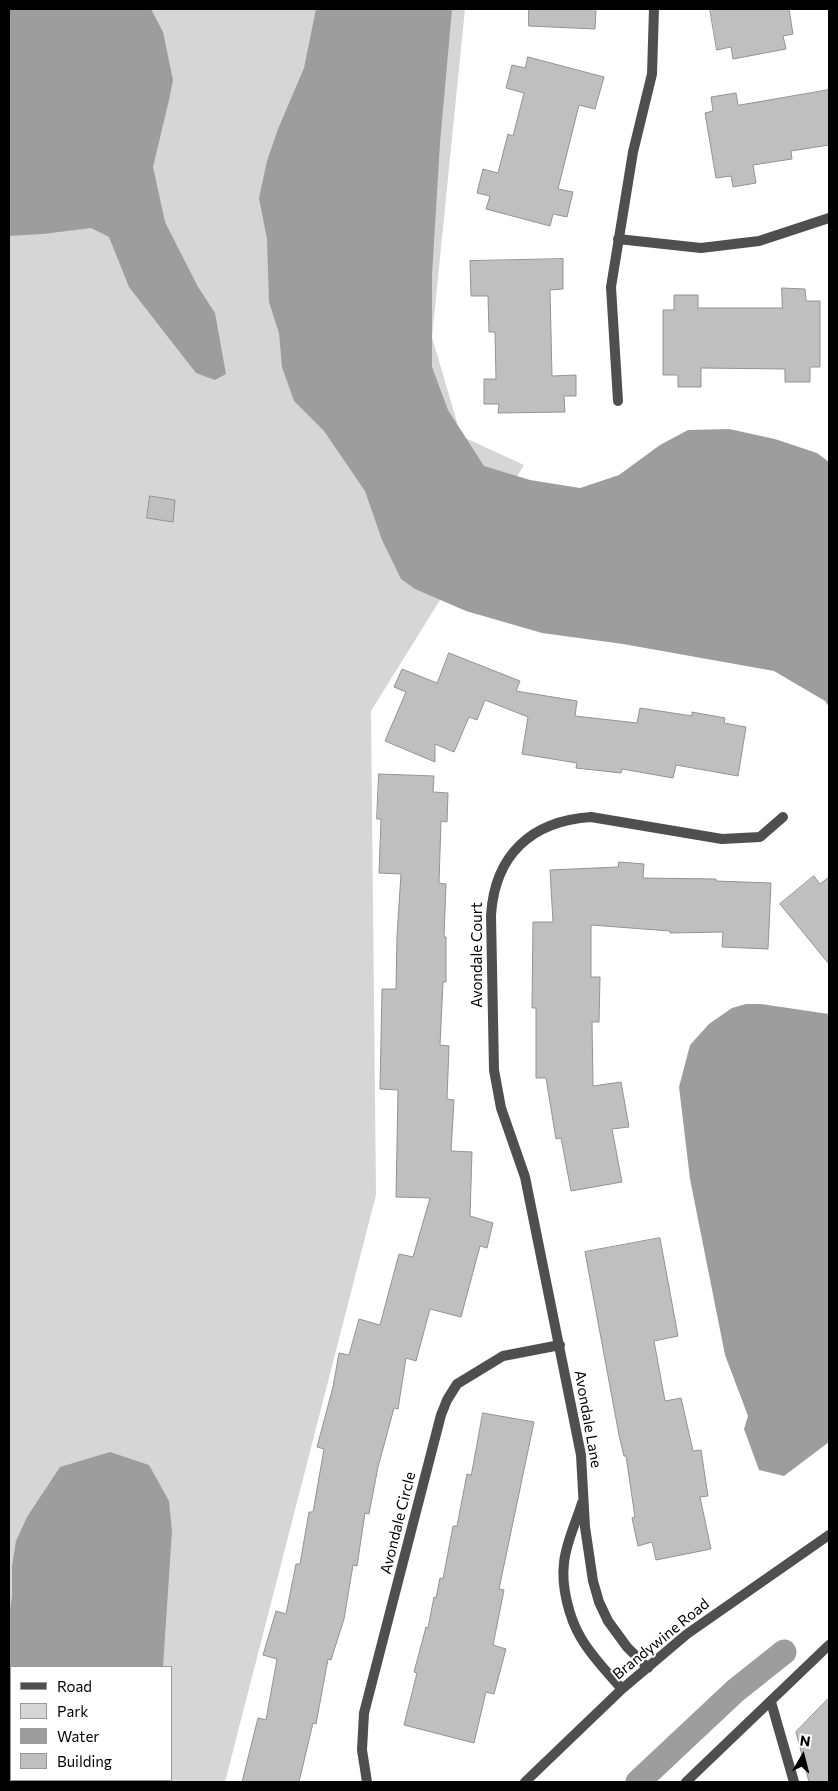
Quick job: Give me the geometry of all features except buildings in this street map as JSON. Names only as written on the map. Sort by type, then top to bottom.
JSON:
[{"type":"street","points":[[618,401],[611,287],[632,152],[652,74],[654,9]]},
{"type":"street","points":[[618,239],[701,248],[759,241],[829,218]]},
{"type":"street","name":"Avondale Court","points":[[560,1345],[525,1177],[501,1108],[494,1070],[491,915],[492,898],[497,881],[504,865],[526,839],[540,829],[556,822],[573,818],[590,817],[722,839],[760,837],[783,817]]},
{"type":"street","name":"Avondale Lane","points":[[560,1345],[581,1455],[585,1527],[593,1581],[599,1602],[613,1627],[627,1646],[648,1668]]},
{"type":"street","name":"Avondale Circle","points":[[367,1782],[362,1750],[364,1713],[441,1416],[447,1400],[457,1384],[503,1356],[560,1345]]},
{"type":"street","name":"Avondale Lane","points":[[584,1498],[567,1546],[564,1564],[565,1588],[571,1613],[580,1637],[622,1689]]},
{"type":"street","name":"Brandywine Road","points":[[525,1782],[622,1689],[687,1634],[829,1535]]},
{"type":"street","points":[[686,1782],[829,1645]]},
{"type":"street","points":[[771,1702],[794,1782]]},
{"type":"green space","points":[[9,9],[465,9],[432,337],[461,436],[524,465],[371,711],[376,1195],[225,1782],[9,1782]]},
{"type":"water","points":[[9,9],[151,9],[163,32],[173,80],[153,167],[165,222],[198,287],[215,313],[226,374],[215,380],[196,373],[129,287],[109,237],[91,228],[9,236]]},
{"type":"water","points":[[316,9],[452,9],[440,143],[432,275],[432,367],[448,410],[484,466],[530,480],[580,488],[619,475],[660,445],[688,430],[729,429],[775,439],[817,453],[829,462],[829,707],[825,701],[774,671],[623,644],[542,633],[466,611],[415,589],[401,579],[382,540],[365,491],[324,431],[294,401],[282,367],[279,333],[269,302],[267,239],[259,198],[267,161],[278,129],[304,68]]},
{"type":"water","points":[[746,1004],[761,1004],[829,1014],[829,1442],[784,1476],[759,1470],[744,1429],[748,1416],[725,1355],[690,1179],[679,1087],[690,1045],[709,1024],[732,1008]]},
{"type":"water","points":[[110,1452],[149,1465],[169,1501],[172,1531],[163,1666],[10,1666],[10,1781],[168,1782],[9,1782],[9,1616],[12,1596],[12,1566],[16,1541],[27,1517],[60,1467]]},
{"type":"waterway","points":[[638,1782],[735,1691],[784,1652]]}]
